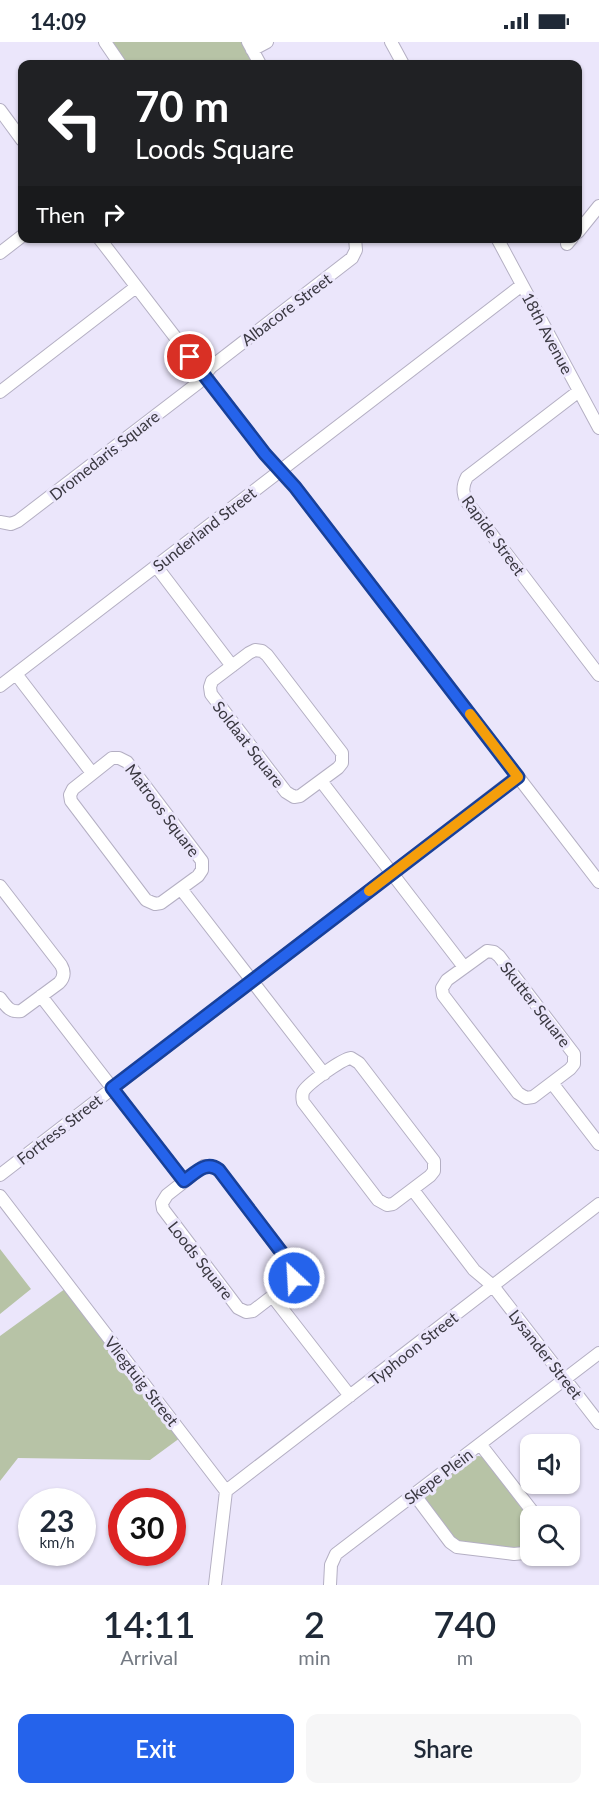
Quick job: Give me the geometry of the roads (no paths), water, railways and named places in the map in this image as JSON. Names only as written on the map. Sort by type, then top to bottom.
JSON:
[{"type":"street","points":[[105,42],[117,60]]},
{"type":"street","points":[[258,60],[250,46],[267,42]]},
{"type":"street","points":[[391,42],[401,60]]},
{"type":"street","points":[[1,114],[18,135]]},
{"type":"street","points":[[582,227],[599,206]]},
{"type":"street","points":[[0,253],[18,239]]},
{"type":"street","points":[[103,243],[265,454],[302,496],[599,882]]},
{"type":"street","name":"Albacore Street","points":[[204,375],[211,367],[352,258],[356,243]]},
{"type":"street","name":"18th Avenue","points":[[500,243],[599,428]]},
{"type":"street","name":"Sunderland Street","points":[[0,686],[522,285]]},
{"type":"street","points":[[0,392],[136,287]]},
{"type":"street","name":"Dromedaris Square","points":[[0,522],[11,524],[18,521],[198,383],[204,375]]},
{"type":"street","name":"Rapide Street","points":[[579,391],[467,477],[463,493],[467,502],[599,675]]},
{"type":"street","points":[[156,566],[232,666]]},
{"type":"street","name":"Soldaat Square","points":[[252,651],[264,652],[340,750],[343,756],[340,766],[300,796],[294,797],[288,794],[212,697],[210,687],[212,681],[232,666],[252,651]]},
{"type":"street","points":[[16,674],[92,773]]},
{"type":"street","name":"Matroos Square","points":[[112,759],[125,760],[201,858],[203,867],[201,873],[181,889],[164,902],[154,904],[146,900],[71,801],[70,795],[73,789],[112,759]]},
{"type":"street","name":"Fortress Street","points":[[0,1175],[518,777]]},
{"type":"street","points":[[321,781],[464,967]]},
{"type":"street","points":[[0,886],[63,968],[61,981],[18,1012],[9,1009],[0,998]]},
{"type":"street","points":[[181,889],[324,1074]]},
{"type":"street","name":"Skutter Square","points":[[491,951],[497,954],[573,1051],[575,1057],[572,1066],[533,1097],[526,1098],[520,1095],[445,998],[442,991],[445,982],[464,967],[484,952],[491,951]]},
{"type":"street","points":[[41,996],[184,1181]]},
{"type":"street","points":[[351,1058],[357,1061],[433,1159],[435,1165],[432,1174],[393,1204],[387,1205],[381,1202],[302,1099],[305,1089],[324,1074],[344,1059],[351,1058]]},
{"type":"street","points":[[552,1083],[599,1144]]},
{"type":"street","name":"Loods Square","points":[[210,1166],[219,1170],[294,1269],[295,1275],[292,1281],[273,1297],[249,1312],[240,1310],[163,1209],[162,1203],[165,1197],[201,1168],[210,1166]]},
{"type":"street","name":"Lysander Street","points":[[412,1190],[474,1270],[493,1286],[599,1423]]},
{"type":"street","name":"Vliegtuig Street","points":[[0,1196],[226,1491]]},
{"type":"street","name":"Typhoon Street","points":[[226,1491],[599,1204]]},
{"type":"street","points":[[273,1297],[350,1396]]},
{"type":"street","name":"Skepe Plein","points":[[330,1585],[332,1561],[336,1554],[599,1353]]},
{"type":"street","points":[[480,1444],[528,1506]]},
{"type":"street","points":[[215,1585],[226,1491]]},
{"type":"street","points":[[414,1494],[450,1542],[457,1547],[520,1553]]}]
